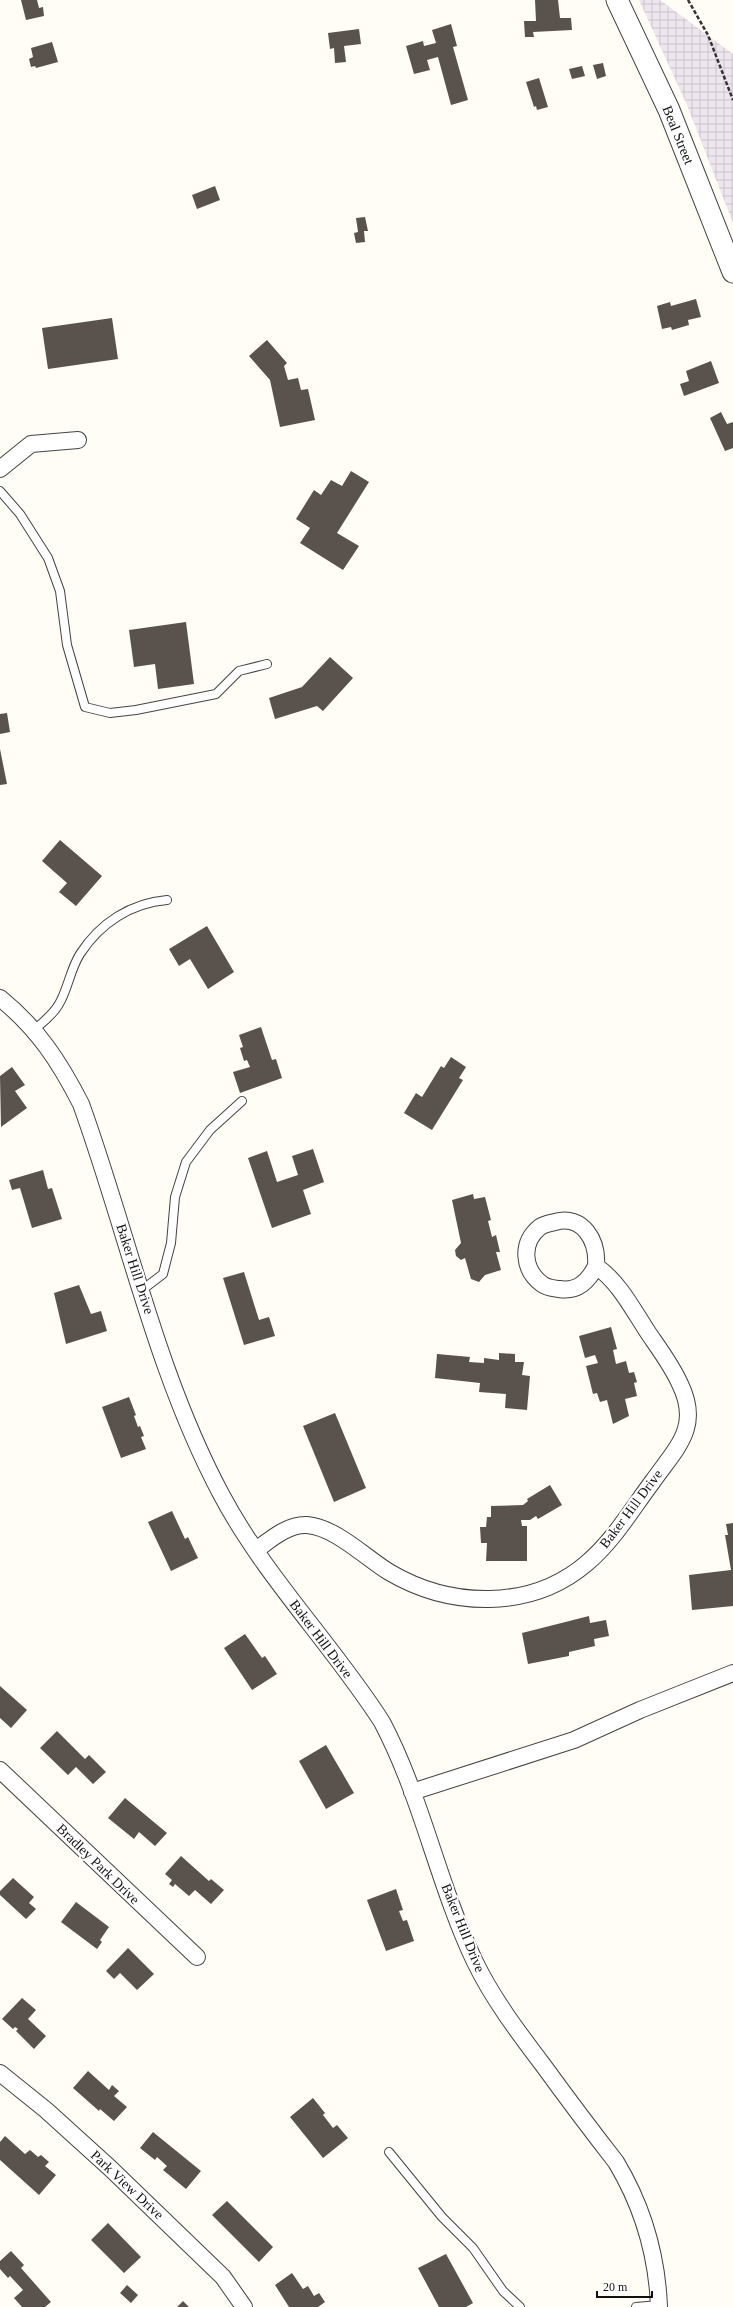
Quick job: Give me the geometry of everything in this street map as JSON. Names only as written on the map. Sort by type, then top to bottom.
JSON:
[{"type":"street","name":"Beal Street","points":[[617,0],[669,110],[733,272]]},
{"type":"street","points":[[0,469],[31,444],[78,440]]},
{"type":"street","name":"Baker Hill Drive","points":[[0,998],[34,1030],[62,1068],[81,1104],[170,1379],[204,1458],[236,1522],[369,1702],[393,1742],[462,1933],[489,1990],[507,2018],[616,2162],[631,2188],[653,2251],[658,2281],[659,2306]]},
{"type":"street","points":[[567,1220],[582,1227],[592,1237],[597,1252],[596,1266],[584,1284],[569,1291],[546,1288],[533,1278],[528,1269],[526,1257],[528,1243],[541,1226],[567,1220]]},
{"type":"street","name":"Baker Hill Drive","points":[[256,1550],[283,1532],[298,1526],[309,1525],[339,1538],[390,1572],[418,1587],[444,1596],[479,1599],[504,1599],[540,1591],[569,1577],[587,1563],[611,1539],[682,1441],[688,1421],[689,1406],[676,1375],[617,1284],[596,1266]]},
{"type":"street","points":[[412,1792],[574,1740],[640,1710],[733,1673]]},
{"type":"street","name":"Bradley Park Drive","points":[[0,1770],[197,1957]]},
{"type":"street","name":"Park View Drive","points":[[0,2074],[46,2110],[110,2168],[223,2277],[244,2307]]},
{"type":"lane","points":[[0,491],[20,514],[48,558],[60,591],[68,645],[85,707],[110,713],[144,709],[216,694],[239,671],[267,664]]},
{"type":"lane","points":[[34,1030],[52,1015],[60,1004],[70,975],[80,954],[96,934],[131,908],[150,901],[167,900]]},
{"type":"lane","points":[[142,1290],[163,1274],[171,1243],[175,1197],[186,1162],[210,1130],[242,1101]]},
{"type":"lane","points":[[389,2152],[442,2217],[473,2248],[503,2291],[520,2307]]},
{"type":"lane","points":[[636,2307],[659,2306]]},
{"type":"path","points":[[688,0],[708,35],[733,100]]},
{"type":"shaded area","points":[[639,0],[660,0],[733,54],[733,223],[687,105]]},
{"type":"building","points":[[21,0],[37,0],[39,8],[43,7],[44,16],[26,20]]},
{"type":"building","points":[[535,0],[558,0],[560,18],[571,18],[572,30],[533,32],[534,37],[525,37],[524,21],[536,21]]},
{"type":"building","points":[[451,24],[457,46],[453,47],[468,100],[451,105],[438,57],[427,60],[430,70],[414,74],[406,46],[423,41],[424,46],[436,43],[432,30]]},
{"type":"building","points":[[359,29],[361,44],[344,46],[346,62],[335,63],[334,48],[330,49],[328,33]]},
{"type":"building","points":[[52,42],[58,62],[36,68],[35,66],[31,67],[29,59],[33,57],[31,48]]},
{"type":"building","points":[[603,63],[606,76],[597,79],[593,65]]},
{"type":"building","points":[[582,66],[585,76],[572,79],[569,69]]},
{"type":"building","points":[[539,78],[548,107],[537,110],[536,106],[534,107],[526,82]]},
{"type":"building","points":[[215,186],[220,200],[197,209],[192,195]]},
{"type":"building","points":[[365,217],[368,231],[364,231],[365,242],[356,243],[354,233],[358,232],[356,218]]},
{"type":"building","points":[[696,299],[701,317],[688,320],[689,325],[672,330],[671,327],[662,329],[657,306],[670,302],[671,306]]},
{"type":"building","points":[[112,318],[118,359],[48,369],[42,328]]},
{"type":"building","points":[[267,340],[287,363],[284,366],[288,380],[298,378],[301,390],[308,389],[315,420],[280,427],[270,380],[249,356]]},
{"type":"building","points":[[711,361],[719,383],[684,396],[680,384],[689,381],[686,371]]},
{"type":"building","points":[[721,412],[727,424],[733,422],[733,448],[725,451],[710,418]]},
{"type":"building","points":[[351,471],[369,482],[337,533],[359,546],[343,570],[300,543],[310,528],[296,519],[314,490],[321,495],[331,480],[342,486]]},
{"type":"building","points":[[186,622],[194,684],[158,689],[155,664],[134,667],[129,630]]},
{"type":"building","points":[[330,657],[353,678],[323,711],[317,706],[275,719],[269,698],[302,687]]},
{"type":"building","points":[[7,713],[10,732],[0,734],[0,714]]},
{"type":"building","points":[[0,749],[7,784],[0,785]]},
{"type":"building","points":[[60,840],[102,876],[76,906],[59,892],[67,883],[42,861]]},
{"type":"building","points":[[207,926],[234,972],[208,989],[190,959],[179,966],[169,949]]},
{"type":"building","points":[[261,1027],[272,1060],[276,1059],[282,1078],[240,1093],[233,1072],[250,1067],[247,1060],[244,1061],[240,1048],[243,1047],[239,1035]]},
{"type":"building","points":[[451,1057],[466,1067],[459,1078],[463,1080],[432,1130],[404,1113],[416,1093],[422,1097],[441,1066],[444,1068]]},
{"type":"building","points":[[12,1067],[25,1085],[15,1091],[27,1108],[1,1127],[0,1076]]},
{"type":"building","points":[[313,1149],[324,1182],[303,1190],[311,1214],[272,1228],[248,1158],[267,1151],[277,1182],[298,1175],[292,1156]]},
{"type":"building","points":[[43,1170],[48,1189],[52,1188],[62,1219],[32,1228],[20,1188],[12,1190],[9,1180]]},
{"type":"building","points":[[473,1194],[474,1199],[485,1197],[491,1220],[488,1221],[492,1237],[496,1235],[500,1252],[496,1252],[501,1270],[485,1275],[479,1282],[471,1279],[465,1258],[461,1260],[456,1256],[455,1250],[461,1243],[452,1200]]},
{"type":"building","points":[[244,1272],[259,1320],[269,1317],[275,1336],[244,1345],[223,1278]]},
{"type":"building","points":[[79,1285],[91,1314],[101,1311],[107,1331],[66,1344],[54,1293]]},
{"type":"building","points":[[611,1327],[617,1349],[613,1350],[616,1364],[626,1361],[629,1373],[634,1372],[637,1382],[634,1383],[637,1396],[625,1399],[629,1416],[613,1424],[607,1400],[600,1402],[597,1393],[593,1394],[586,1366],[598,1363],[595,1355],[585,1358],[579,1336]]},
{"type":"building","points":[[499,1353],[515,1354],[515,1362],[524,1362],[522,1375],[530,1376],[527,1410],[505,1408],[506,1394],[479,1392],[480,1383],[435,1378],[437,1354],[470,1357],[469,1362],[484,1363],[484,1358],[499,1360]]},
{"type":"building","points":[[129,1397],[136,1415],[134,1416],[138,1427],[140,1426],[144,1436],[141,1437],[146,1449],[121,1458],[102,1407]]},
{"type":"building","points":[[335,1413],[366,1488],[334,1502],[303,1426]]},
{"type":"building","points":[[550,1485],[562,1505],[538,1519],[536,1516],[530,1520],[521,1520],[522,1526],[527,1526],[527,1561],[486,1561],[487,1543],[481,1543],[480,1527],[486,1527],[487,1517],[491,1517],[491,1506],[523,1505],[528,1501],[527,1499]]},
{"type":"building","points":[[172,1511],[185,1539],[188,1537],[198,1558],[171,1571],[148,1522]]},
{"type":"building","points":[[733,1523],[733,1606],[692,1610],[689,1575],[731,1570],[725,1535],[728,1535],[726,1524]]},
{"type":"building","points":[[589,1616],[590,1623],[606,1620],[609,1636],[594,1639],[595,1646],[569,1652],[569,1656],[528,1664],[522,1633]]},
{"type":"building","points":[[245,1634],[262,1658],[265,1656],[277,1674],[252,1690],[224,1648]]},
{"type":"building","points":[[0,1686],[27,1710],[11,1728],[0,1718]]},
{"type":"building","points":[[57,1731],[85,1759],[89,1755],[106,1772],[93,1784],[76,1767],[68,1775],[40,1748]]},
{"type":"building","points":[[326,1745],[354,1793],[326,1809],[299,1761]]},
{"type":"building","points":[[125,1798],[167,1833],[155,1846],[139,1832],[134,1839],[108,1818]]},
{"type":"building","points":[[181,1856],[209,1881],[211,1879],[224,1890],[211,1904],[195,1890],[189,1896],[175,1884],[173,1887],[169,1884],[172,1880],[165,1874]]},
{"type":"building","points":[[13,1878],[34,1897],[29,1903],[36,1909],[26,1919],[0,1895],[0,1891]]},
{"type":"building","points":[[396,1889],[403,1910],[399,1911],[403,1921],[407,1920],[414,1941],[386,1951],[367,1900]]},
{"type":"building","points":[[76,1902],[109,1927],[100,1940],[102,1942],[97,1949],[61,1922]]},
{"type":"building","points":[[128,1948],[154,1974],[137,1990],[120,1973],[114,1979],[106,1971]]},
{"type":"building","points":[[22,1998],[36,2010],[28,2019],[46,2036],[34,2049],[16,2031],[18,2029],[15,2027],[13,2029],[2,2019]]},
{"type":"building","points":[[88,2071],[109,2090],[112,2085],[119,2091],[114,2096],[127,2107],[114,2121],[100,2109],[99,2111],[73,2088]]},
{"type":"building","points":[[313,2098],[325,2113],[323,2115],[333,2128],[337,2125],[348,2138],[323,2158],[290,2117]]},
{"type":"building","points":[[153,2132],[201,2171],[186,2189],[163,2170],[167,2166],[157,2157],[155,2160],[140,2148]]},
{"type":"building","points":[[5,2136],[25,2154],[30,2150],[38,2157],[41,2155],[49,2162],[45,2166],[56,2175],[39,2195],[0,2160],[0,2142]]},
{"type":"building","points":[[227,2201],[273,2247],[259,2262],[212,2215]]},
{"type":"building","points":[[108,2223],[141,2257],[124,2273],[91,2240]]},
{"type":"building","points":[[11,2251],[24,2265],[21,2268],[51,2302],[45,2307],[22,2307],[14,2298],[23,2290],[10,2276],[8,2278],[0,2269],[0,2261]]},
{"type":"building","points":[[446,2254],[473,2303],[466,2307],[439,2307],[418,2268]]},
{"type":"building","points":[[292,2273],[303,2289],[308,2286],[314,2296],[319,2293],[325,2302],[318,2307],[289,2307],[275,2285]]},
{"type":"building","points":[[127,2285],[138,2295],[131,2303],[120,2293]]},
{"type":"building","points":[[183,2301],[189,2307],[177,2307]]}]
